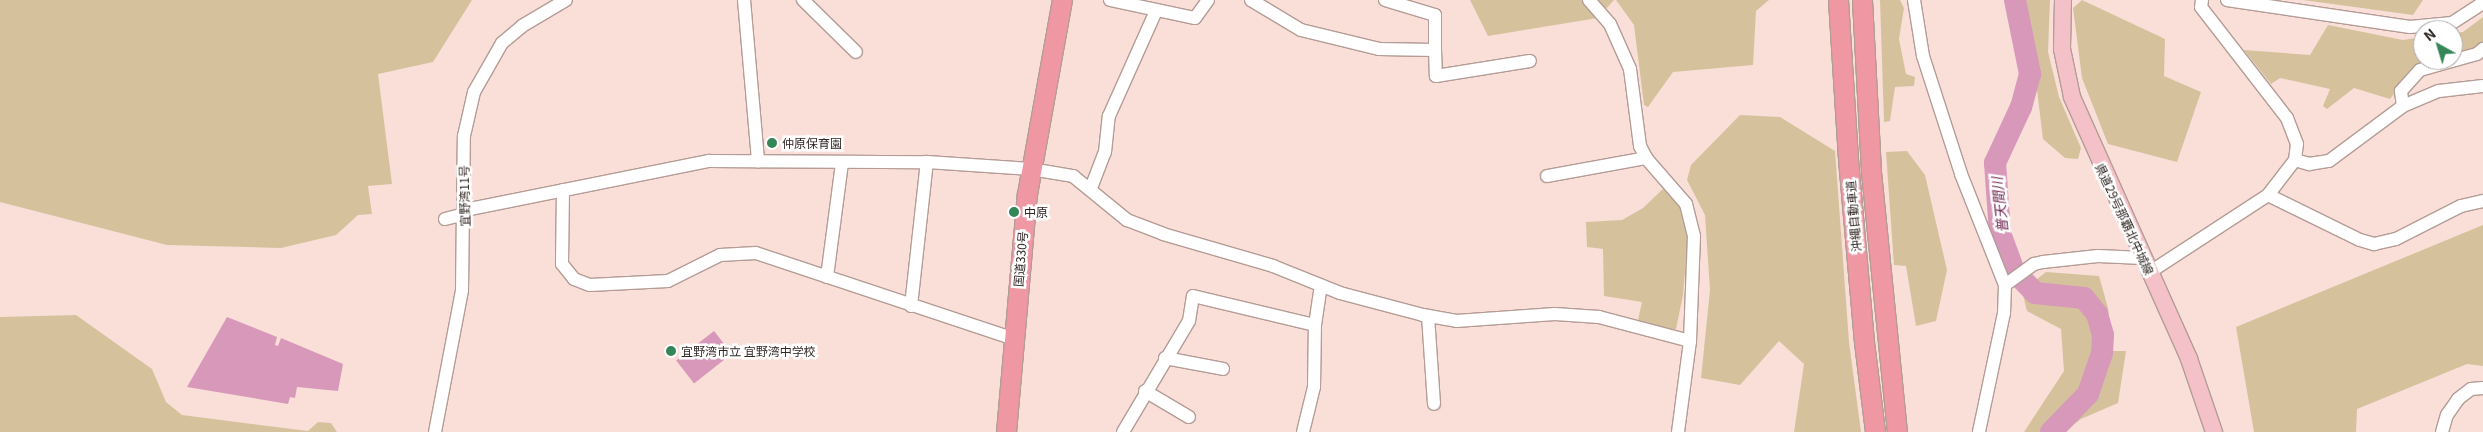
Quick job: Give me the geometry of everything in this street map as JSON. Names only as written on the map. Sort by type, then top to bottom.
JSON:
[{"type":"highway","name":"国道330号","points":[[1006,432],[1031,169],[1062,0]]},
{"type":"highway","name":"沖縄自動車道","points":[[1838,0],[1850,178],[1875,432]]},
{"type":"highway","name":"沖縄自動車道","points":[[1862,0],[1871,172],[1897,432]]},
{"type":"main road","name":"県道29号那覇北中城線","points":[[2063,0],[2061,32],[2066,81],[2095,155],[2189,359],[2214,432]]},
{"type":"street","name":"宜野湾11号","points":[[436,432],[462,290],[465,212],[464,136],[480,79],[494,53],[512,35],[566,0]]},
{"type":"street","points":[[744,0],[758,161]]},
{"type":"street","points":[[803,0],[856,52]]},
{"type":"street","points":[[1110,0],[1195,18],[1208,0]]},
{"type":"street","points":[[1251,0],[1301,30],[1379,49],[1435,50]]},
{"type":"street","points":[[1385,0],[1435,15],[1436,76],[1530,61]]},
{"type":"street","points":[[1590,0],[1610,24],[1630,69],[1640,146],[1646,158],[1686,204],[1694,236],[1690,341],[1678,432]]},
{"type":"street","points":[[1914,0],[1926,65],[1961,174],[2006,284],[2004,312],[1979,432]]},
{"type":"street","points":[[2006,284],[2034,264],[2098,256],[2147,265],[2268,195],[2295,160],[2296,144],[2287,118],[2201,8],[2202,0]]},
{"type":"street","points":[[2227,0],[2410,27],[2452,23],[2483,2]]},
{"type":"street","points":[[1091,188],[1105,152],[1109,116],[1156,11]]},
{"type":"street","points":[[2403,106],[2401,91],[2420,70],[2477,54],[2483,49]]},
{"type":"street","points":[[2295,160],[2309,164],[2329,161],[2403,106],[2439,91],[2483,86]]},
{"type":"street","points":[[1546,176],[1646,158]]},
{"type":"street","points":[[445,219],[465,212],[563,190],[709,161],[927,162],[1031,169],[1073,176],[1091,188],[1127,220],[1321,285],[1428,316],[1456,321],[1555,314],[1599,317],[1690,341]]},
{"type":"street","points":[[827,277],[842,162]]},
{"type":"street","points":[[911,306],[927,162]]},
{"type":"street","points":[[563,190],[562,264],[574,279],[590,285],[668,281],[720,255],[756,253],[1014,339]]},
{"type":"street","points":[[2268,195],[2360,240],[2374,244],[2396,239],[2461,206],[2483,201]]},
{"type":"street","points":[[1303,432],[1314,387],[1315,325],[1321,285]]},
{"type":"street","points":[[1123,432],[1145,391],[1189,321],[1193,296],[1315,325]]},
{"type":"street","points":[[1428,316],[1434,404]]},
{"type":"street","points":[[1165,358],[1223,369]]},
{"type":"street","points":[[2442,432],[2447,415],[2458,399],[2471,389],[2483,388]]},
{"type":"street","points":[[1145,391],[1189,417]]},
{"type":"shaded area","points":[[0,0],[472,0],[433,62],[378,74],[392,184],[368,186],[372,214],[358,215],[336,235],[281,248],[167,245],[0,202]]},
{"type":"shaded area","points":[[1470,0],[1614,0],[1598,18],[1488,36]]},
{"type":"shaded area","points":[[1616,0],[1769,0],[1756,11],[1753,65],[1673,72],[1648,107],[1644,105],[1634,25]]},
{"type":"shaded area","points":[[1880,0],[1900,0],[1904,8],[1899,39],[1906,74],[1915,77],[1914,86],[1895,87],[1890,121],[1884,122]]},
{"type":"shaded area","points":[[2026,0],[2050,0],[2048,52],[2059,97],[2081,148],[2078,159],[2065,158],[2043,139]]},
{"type":"shaded area","points":[[2082,0],[2165,39],[2164,76],[2201,92],[2177,162],[2108,144],[2082,78],[2073,8]]},
{"type":"shaded area","points":[[2303,0],[2423,0],[2413,15]]},
{"type":"shaded area","points":[[2483,17],[2483,43],[2475,51],[2463,54],[2463,32]]},
{"type":"shaded area","points":[[2328,25],[2403,40],[2413,38],[2413,70],[2390,99],[2354,88],[2327,109],[2323,106],[2330,89],[2280,78],[2271,84],[2244,50],[2310,55]]},
{"type":"shaded area","points":[[1740,115],[1780,117],[1835,151],[1849,342],[1861,432],[1794,432],[1804,364],[1779,341],[1740,385],[1701,378],[1710,290],[1705,215],[1687,180],[1691,165]]},
{"type":"shaded area","points":[[1907,151],[1925,175],[1947,270],[1936,321],[1916,326],[1906,266],[1894,265],[1886,152]]},
{"type":"shaded area","points":[[1665,187],[1682,211],[1688,238],[1683,295],[1676,329],[1666,331],[1638,320],[1642,302],[1604,296],[1603,249],[1587,247],[1586,222],[1622,220],[1643,208]]},
{"type":"shaded area","points":[[2483,225],[2483,366],[2467,364],[2357,409],[2356,432],[2254,432],[2236,327]]},
{"type":"shaded area","points":[[2046,272],[2099,276],[2108,308],[2113,351],[2126,351],[2118,403],[2081,419],[2064,432],[2024,432],[2064,371],[2061,329],[2027,311],[2022,291]]},
{"type":"shaded area","points":[[76,315],[152,369],[166,402],[182,415],[308,431],[318,422],[331,423],[337,432],[0,432],[0,317]]},
{"type":"shaded area","points":[[227,317],[277,337],[275,345],[278,346],[281,338],[343,364],[338,391],[297,387],[295,398],[290,397],[288,404],[187,387]]},
{"type":"shaded area","points":[[714,331],[732,354],[694,383],[676,361]]},
{"type":"waterway","name":"普天間川","points":[[2015,0],[2030,74],[2021,107],[1995,163],[2000,233],[2014,271],[2035,293],[2084,298],[2097,314],[2103,335],[2102,353],[2088,394],[2051,432]]},
{"type":"place","name":"仲原保育園","points":[[772,143]]},
{"type":"place","name":"中原","points":[[1014,212]]},
{"type":"place","name":"宜野湾市立 宜野湾中学校","points":[[671,351]]}]
